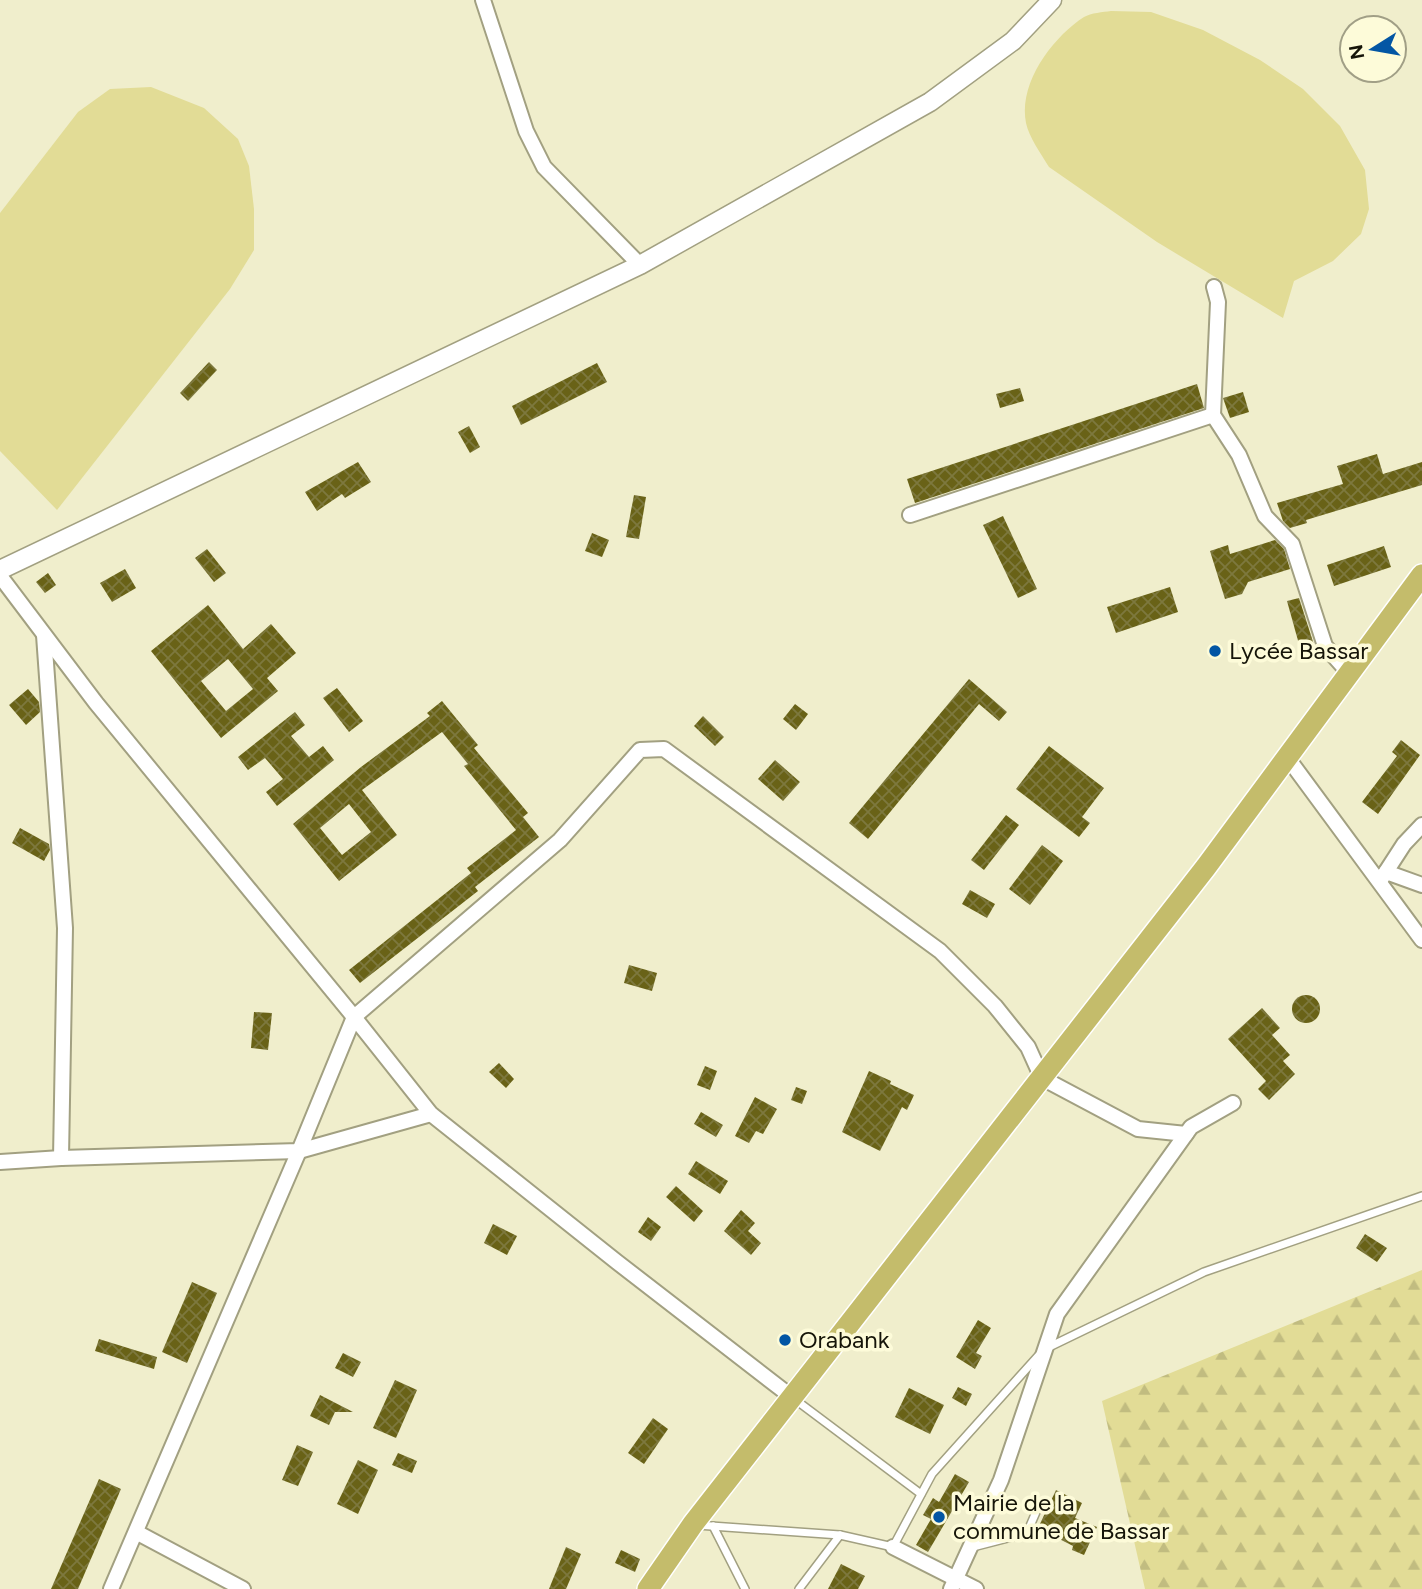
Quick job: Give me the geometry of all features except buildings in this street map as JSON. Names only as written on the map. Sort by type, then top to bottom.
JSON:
[{"type":"main road","points":[[648,1589],[703,1525],[793,1398],[1206,867],[1422,575]]},
{"type":"street","points":[[483,0],[526,131],[544,167],[640,265]]},
{"type":"street","points":[[0,570],[640,265],[930,102],[1013,41],[1052,0]]},
{"type":"street","points":[[1214,287],[1218,302],[1213,415],[1239,455],[1265,516],[1292,544],[1325,646],[1349,673]]},
{"type":"street","points":[[910,515],[1213,415]]},
{"type":"street","points":[[0,576],[96,703],[431,1114],[793,1398]]},
{"type":"street","points":[[44,635],[65,928],[61,1158]]},
{"type":"street","points":[[111,1589],[354,1017],[560,840],[640,750],[664,749],[940,951],[996,1006],[1028,1047],[1042,1078],[1138,1129],[1186,1134]]},
{"type":"street","points":[[1287,757],[1383,876],[1422,940]]},
{"type":"street","points":[[1383,876],[1404,844],[1422,825]]},
{"type":"street","points":[[1383,876],[1422,885]]},
{"type":"street","points":[[953,1583],[1001,1480],[1056,1314],[1191,1126],[1233,1103]]},
{"type":"street","points":[[0,1162],[299,1151],[431,1114]]},
{"type":"street","points":[[136,1532],[243,1589]]},
{"type":"street","points":[[893,1547],[953,1583],[976,1589]]},
{"type":"lane","points":[[703,1525],[840,1535],[893,1547],[932,1474],[1045,1349],[1205,1272],[1422,1196]]},
{"type":"lane","points":[[793,1398],[921,1494]]},
{"type":"lane","points":[[969,1549],[1027,1532],[1039,1505]]},
{"type":"lane","points":[[703,1525],[746,1589]]},
{"type":"lane","points":[[799,1589],[840,1535]]},
{"type":"green space","points":[[1111,11],[1151,12],[1203,30],[1260,60],[1303,89],[1340,126],[1365,170],[1369,209],[1361,234],[1333,261],[1294,281],[1283,318],[1157,242],[1049,167],[1036,145],[1026,123],[1025,108],[1027,92],[1040,62],[1061,36],[1084,17]]},
{"type":"green space","points":[[151,87],[204,108],[238,139],[249,166],[254,209],[254,250],[230,289],[57,510],[0,451],[0,213],[78,112],[110,89]]},
{"type":"green space","points":[[1422,1270],[1422,1589],[1145,1589],[1102,1401]]},
{"type":"place","name":"Lycée Bassar","points":[[1215,651]]},
{"type":"place","name":"Orabank","points":[[785,1340]]},
{"type":"place","name":"Mairie de la commune de Bassar","points":[[939,1517]]}]
